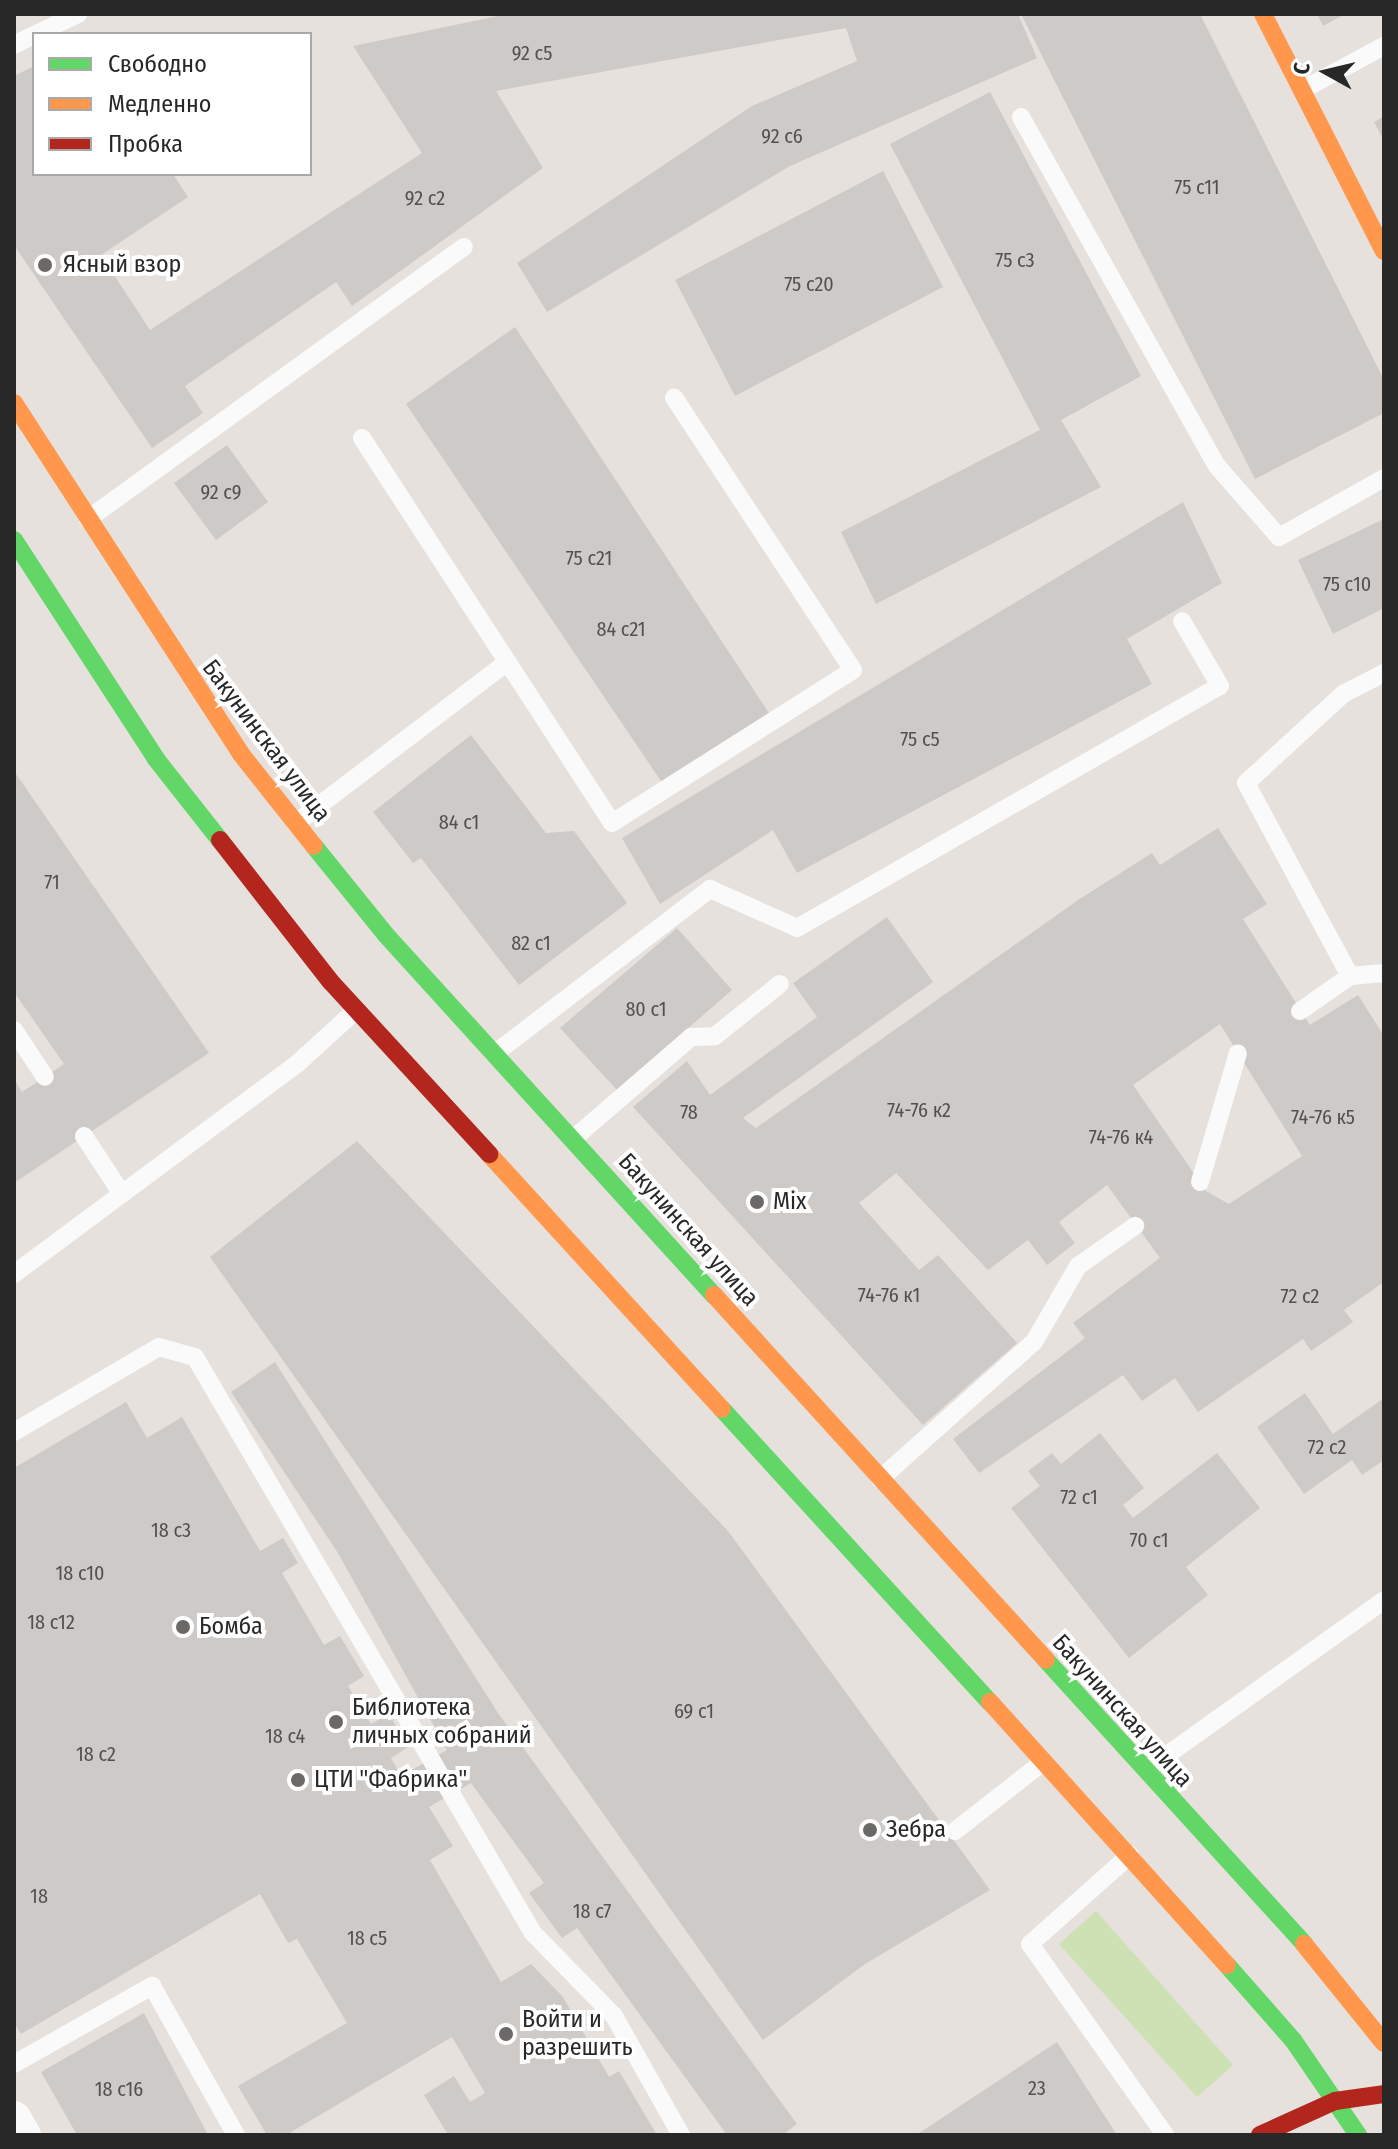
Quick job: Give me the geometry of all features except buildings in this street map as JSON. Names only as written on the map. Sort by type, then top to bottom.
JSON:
[{"type":"main road","points":[[1263,14],[1383,247]]},
{"type":"main road","name":"Бакунинская улица","points":[[14,403],[86,521],[296,823],[494,1054],[1143,1771],[1353,1998],[1384,2043]]},
{"type":"main road","points":[[14,540],[156,759],[356,1010],[1130,1855],[1293,2040],[1358,2135]]},
{"type":"main road","points":[[1260,2135],[1335,2101],[1384,2094]]},
{"type":"street","points":[[14,2118],[24,2135]]},
{"type":"lane","points":[[41,32],[78,14]]},
{"type":"lane","points":[[1302,90],[1384,46]]},
{"type":"lane","points":[[1021,117],[1217,466],[1279,537],[1384,478]]},
{"type":"lane","points":[[86,521],[464,247]]},
{"type":"lane","points":[[362,438],[612,823],[853,670],[674,398]]},
{"type":"lane","points":[[494,1054],[710,889],[797,928],[1220,686],[1182,621]]},
{"type":"lane","points":[[296,823],[507,662]]},
{"type":"lane","points":[[1350,976],[1246,783],[1343,694],[1384,673]]},
{"type":"lane","points":[[1300,1011],[1350,976],[1384,973]]},
{"type":"lane","points":[[573,1139],[691,1037],[715,1036],[780,984]]},
{"type":"lane","points":[[14,1274],[298,1063],[356,1010]]},
{"type":"lane","points":[[14,1030],[45,1077]]},
{"type":"lane","points":[[1200,1182],[1238,1053]]},
{"type":"lane","points":[[84,1136],[122,1194]]},
{"type":"lane","points":[[880,1479],[1034,1342],[1078,1266],[1135,1226]]},
{"type":"lane","points":[[14,1432],[159,1347],[195,1357],[533,1933],[614,2016],[681,2135]]},
{"type":"lane","points":[[1143,1771],[1384,1600]]},
{"type":"lane","points":[[955,1831],[1043,1762]]},
{"type":"lane","points":[[1130,1855],[1030,1944],[1165,2135]]},
{"type":"lane","points":[[14,2064],[152,1986],[236,2135]]},
{"type":"green space","points":[[1096,1911],[1233,2065],[1197,2097],[1059,1944]]},
{"type":"traffic: fast","points":[[14,540],[156,759],[220,840]]},
{"type":"traffic: fast","points":[[314,846],[386,935],[714,1295]]},
{"type":"traffic: fast","points":[[722,1409],[990,1702]]},
{"type":"traffic: fast","points":[[1046,1660],[1304,1944]]},
{"type":"traffic: fast","points":[[1227,1965],[1293,2040],[1358,2135]]},
{"type":"traffic: slow","points":[[1263,14],[1384,251]]},
{"type":"traffic: slow","points":[[14,403],[241,754],[314,846]]},
{"type":"traffic: slow","points":[[489,1154],[722,1409]]},
{"type":"traffic: slow","points":[[714,1295],[1046,1660]]},
{"type":"traffic: slow","points":[[990,1702],[1227,1965]]},
{"type":"traffic: slow","points":[[1304,1944],[1384,2043]]},
{"type":"traffic: jam","points":[[220,840],[331,982],[489,1154]]},
{"type":"traffic: jam","points":[[1260,2135],[1335,2101],[1384,2094]]},
{"type":"place","name":"Ясный взор","points":[[45,265]]},
{"type":"place","name":"Mix","points":[[757,1202]]},
{"type":"place","name":"Бомба","points":[[183,1627]]},
{"type":"place","name":"Библиотека личных собраний","points":[[336,1722]]},
{"type":"place","name":"ЦТИ \"Фабрика\"","points":[[298,1780]]},
{"type":"place","name":"Зебра","points":[[870,1830]]},
{"type":"place","name":"Войти и разрешить","points":[[506,2034]]}]
